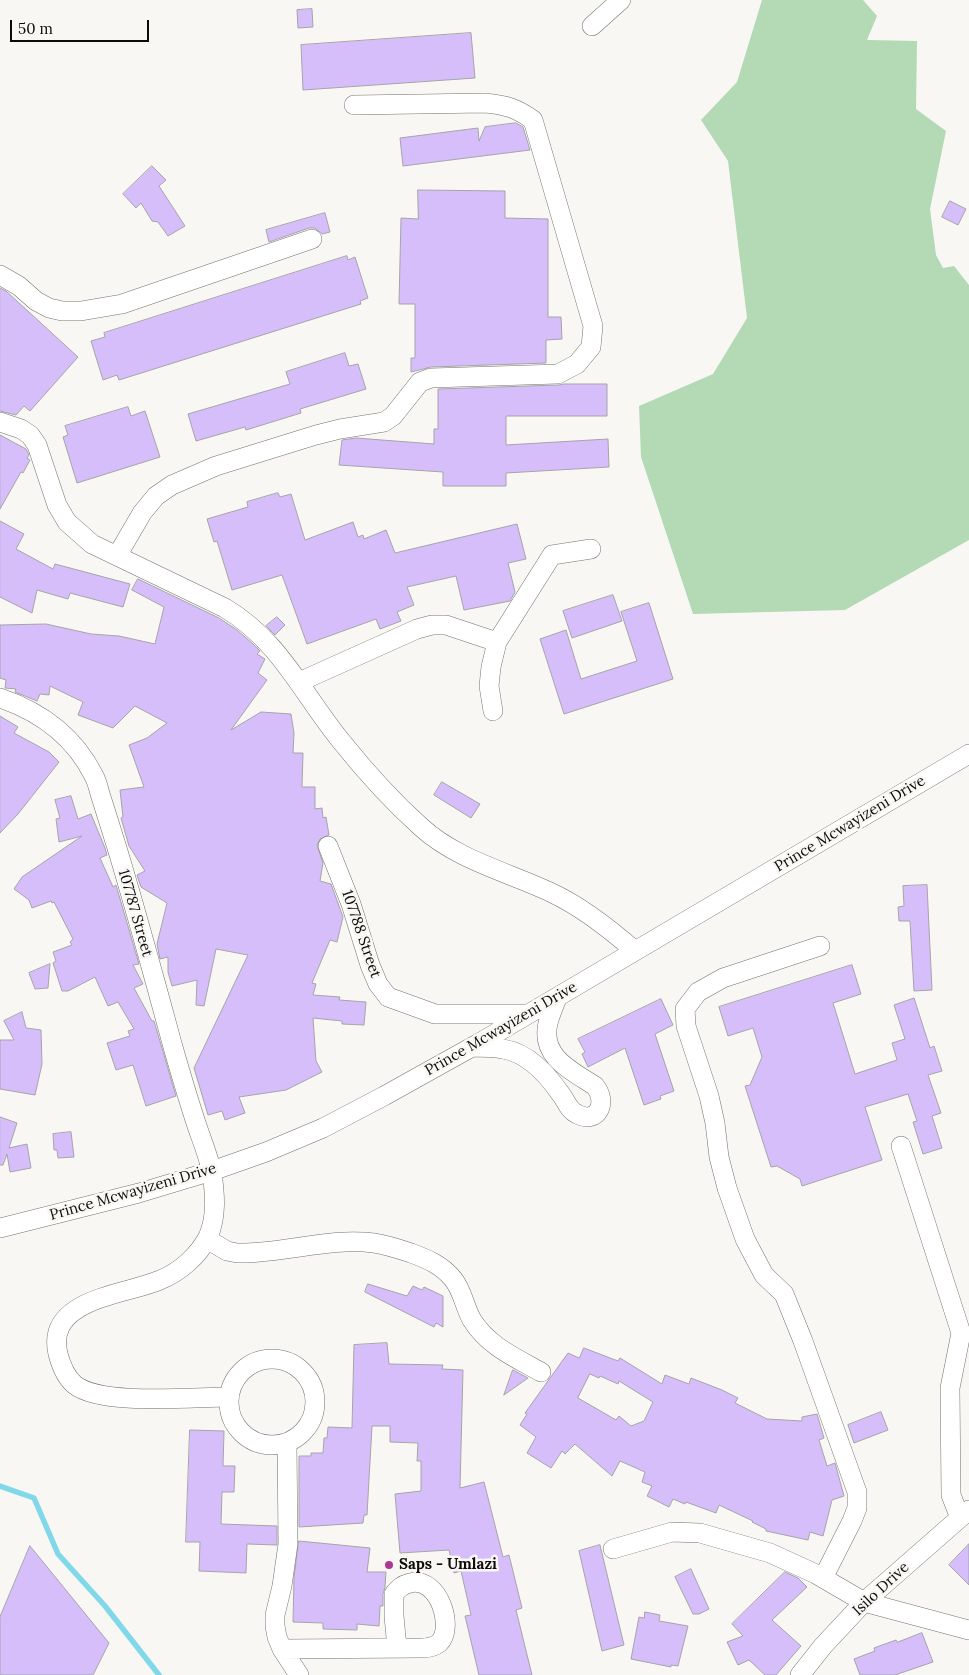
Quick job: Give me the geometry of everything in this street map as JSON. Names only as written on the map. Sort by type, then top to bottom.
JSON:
[{"type":"street","points":[[592,26],[621,0]]},
{"type":"street","points":[[117,556],[142,513],[156,496],[172,485],[216,466],[316,435],[384,422],[393,416],[420,382],[431,378],[558,374],[578,364],[591,347],[593,326],[533,120],[518,110],[502,104],[354,105]]},
{"type":"street","points":[[0,275],[49,308],[62,311],[81,311],[122,304],[312,239]]},
{"type":"street","points":[[0,422],[21,429],[30,435],[37,445],[57,505],[67,522],[92,544],[206,599],[241,618],[258,632],[299,682],[340,740],[395,802],[428,833],[467,858],[553,893],[610,930],[635,951]]},
{"type":"street","points":[[493,711],[488,686],[497,642],[552,555],[591,549]]},
{"type":"street","points":[[299,682],[417,629],[432,625],[446,625],[497,642]]},
{"type":"street","name":"107787 Street","points":[[0,698],[21,705],[53,725],[78,751],[95,777],[126,879],[182,1080],[212,1171],[215,1215],[207,1239],[193,1258],[170,1275],[158,1281],[87,1303],[76,1309],[67,1317],[60,1329],[57,1338],[57,1352],[66,1374],[73,1384],[95,1395],[134,1398],[229,1397]]},
{"type":"street","name":"Prince Mcwayizeni Drive","points":[[0,1228],[139,1193],[212,1171],[266,1152],[323,1128],[384,1096],[557,998],[969,754]]},
{"type":"street","name":"107788 Street","points":[[328,846],[351,904],[370,965],[378,984],[388,997],[435,1014],[529,1014]]},
{"type":"street","points":[[820,946],[723,978],[698,992],[685,1009],[686,1026],[709,1096],[715,1123],[718,1157],[745,1239],[764,1275],[784,1294],[803,1341],[856,1492],[856,1508],[852,1521],[823,1578]]},
{"type":"street","points":[[472,1047],[503,1048],[518,1053],[533,1062],[548,1077],[575,1114],[583,1116],[594,1115],[601,1105],[601,1096],[598,1090],[595,1086],[566,1069],[552,1055],[547,1040],[547,1024],[557,998]]},
{"type":"street","points":[[901,1146],[961,1333],[950,1388],[951,1495],[965,1514]]},
{"type":"street","points":[[207,1239],[227,1251],[237,1253],[347,1242],[390,1246],[423,1257],[442,1268],[452,1277],[460,1289],[472,1319],[494,1345],[541,1372]]},
{"type":"street","points":[[266,1359],[280,1359],[293,1364],[304,1372],[312,1384],[316,1398],[315,1412],[309,1425],[300,1436],[287,1444],[272,1446],[258,1444],[245,1437],[235,1425],[230,1412],[229,1397],[233,1384],[241,1372],[252,1364],[266,1359]]},
{"type":"street","points":[[287,1444],[288,1544],[282,1586],[275,1615],[276,1637],[299,1675]]},
{"type":"street","name":"Isilo Drive","points":[[800,1675],[823,1646],[864,1602],[965,1514]]},
{"type":"street","points":[[613,1548],[672,1532],[700,1533],[770,1553],[823,1578],[864,1602],[969,1630]]},
{"type":"street","points":[[282,1649],[397,1648]]},
{"type":"green space","points":[[762,0],[863,0],[877,16],[867,40],[917,41],[916,109],[946,131],[930,209],[936,255],[943,268],[954,266],[969,285],[969,540],[845,610],[693,614],[641,457],[639,406],[713,374],[747,318],[728,161],[701,120],[737,82]]},
{"type":"building","points":[[312,9],[313,27],[298,28],[297,10]]},
{"type":"building","points":[[471,33],[475,78],[303,90],[301,45]]},
{"type":"building","points":[[516,123],[523,127],[530,150],[403,166],[400,138],[478,128],[479,141],[485,127]]},
{"type":"building","points":[[152,166],[166,180],[159,186],[185,226],[168,236],[158,222],[152,221],[141,203],[136,208],[123,194]]},
{"type":"building","points":[[418,190],[505,191],[505,218],[548,219],[548,317],[561,317],[562,339],[546,340],[546,363],[431,367],[411,372],[411,358],[415,358],[415,304],[399,304],[401,218],[418,219]]},
{"type":"building","points":[[950,201],[966,209],[958,225],[942,217]]},
{"type":"building","points":[[325,213],[330,232],[322,234],[315,228],[309,228],[269,242],[266,230]]},
{"type":"building","points":[[347,256],[348,260],[355,257],[368,298],[360,301],[361,304],[119,380],[117,375],[103,380],[91,341],[105,337],[104,333]]},
{"type":"building","points":[[0,288],[6,291],[78,357],[30,411],[24,406],[16,415],[0,411]]},
{"type":"building","points":[[345,353],[349,366],[358,364],[366,389],[300,409],[301,413],[246,430],[245,427],[196,441],[188,414],[290,384],[286,372]]},
{"type":"building","points":[[607,384],[607,416],[506,416],[506,445],[608,439],[609,467],[506,473],[506,486],[443,486],[443,472],[339,465],[342,440],[356,438],[434,444],[434,429],[438,429],[438,389]]},
{"type":"building","points":[[128,407],[131,416],[145,411],[160,457],[77,483],[63,437],[68,435],[65,426]]},
{"type":"building","points":[[0,435],[26,449],[29,455],[27,458],[30,460],[0,509]]},
{"type":"building","points":[[278,493],[280,497],[291,494],[305,540],[353,522],[358,537],[363,535],[364,539],[386,530],[395,553],[517,524],[526,559],[508,563],[515,592],[510,601],[464,610],[456,576],[407,587],[414,605],[397,612],[401,621],[380,629],[376,619],[307,644],[282,575],[232,590],[217,541],[214,542],[207,519],[248,507],[247,502]]},
{"type":"building","points":[[0,521],[24,534],[16,549],[53,569],[55,564],[130,584],[123,607],[70,593],[68,599],[37,590],[32,613],[0,597]]},
{"type":"building","points":[[138,579],[219,618],[253,644],[260,651],[257,654],[265,659],[258,673],[267,680],[231,730],[261,712],[291,714],[294,733],[293,753],[303,753],[302,787],[315,787],[315,809],[322,808],[323,818],[326,817],[329,835],[320,839],[317,845],[323,863],[320,881],[331,884],[343,917],[337,942],[330,940],[312,983],[316,984],[313,995],[340,997],[339,1000],[366,1002],[364,1025],[342,1024],[342,1021],[313,1018],[316,1061],[322,1072],[286,1090],[239,1097],[245,1113],[225,1120],[222,1111],[208,1115],[194,1068],[248,955],[216,949],[204,1006],[196,1005],[197,980],[172,986],[168,972],[168,957],[160,959],[157,944],[167,903],[141,887],[137,875],[145,871],[129,846],[121,818],[123,817],[120,790],[144,787],[129,745],[147,738],[167,723],[135,706],[113,728],[78,715],[83,702],[50,686],[49,695],[40,694],[37,701],[15,692],[16,689],[5,688],[6,680],[0,678],[0,625],[46,624],[91,634],[119,636],[155,644],[164,607],[132,590]]},
{"type":"building","points":[[613,595],[622,621],[572,638],[563,611]]},
{"type":"building","points":[[649,603],[673,679],[564,714],[540,639],[566,630],[581,679],[637,661],[621,612]]},
{"type":"building","points":[[277,617],[285,625],[275,635],[266,626]]},
{"type":"building","points":[[0,716],[18,727],[14,733],[49,752],[59,762],[18,814],[0,833]]},
{"type":"building","points":[[442,782],[480,804],[471,818],[434,795]]},
{"type":"building","points":[[71,796],[78,819],[91,814],[105,848],[107,855],[100,858],[113,887],[116,885],[139,964],[133,965],[143,984],[134,988],[152,1021],[154,1021],[176,1096],[146,1106],[133,1065],[116,1070],[107,1043],[130,1036],[128,1031],[134,1029],[118,1002],[108,1006],[95,977],[68,991],[62,991],[53,963],[56,961],[53,952],[72,945],[70,942],[73,939],[54,902],[52,903],[51,901],[32,908],[29,900],[14,889],[22,877],[82,836],[59,842],[56,819],[60,818],[55,800]]},
{"type":"building","points":[[927,885],[932,990],[914,991],[910,921],[899,921],[898,907],[904,906],[903,886]]},
{"type":"building","points":[[50,964],[48,988],[35,989],[29,973]]},
{"type":"building","points":[[852,965],[861,994],[833,1003],[855,1074],[897,1060],[892,1043],[905,1039],[894,1005],[914,998],[930,1048],[934,1046],[942,1071],[928,1075],[941,1113],[932,1116],[942,1148],[923,1154],[913,1122],[917,1121],[908,1094],[865,1107],[882,1160],[802,1186],[800,1179],[777,1166],[771,1167],[745,1086],[750,1085],[762,1057],[753,1028],[728,1036],[719,1007]]},
{"type":"building","points":[[661,999],[673,1025],[655,1034],[674,1091],[660,1096],[661,1099],[644,1105],[625,1048],[588,1067],[582,1054],[585,1052],[578,1039]]},
{"type":"building","points":[[22,1012],[26,1028],[41,1030],[42,1064],[35,1095],[0,1089],[0,1040],[14,1040],[4,1021]]},
{"type":"building","points":[[0,1117],[17,1123],[9,1148],[27,1144],[31,1168],[10,1172],[7,1154],[3,1165],[0,1165]]},
{"type":"building","points":[[71,1132],[74,1157],[58,1158],[57,1150],[54,1150],[53,1134]]},
{"type":"building","points":[[368,1284],[407,1296],[413,1286],[422,1290],[424,1287],[443,1296],[443,1327],[436,1323],[434,1327],[365,1292]]},
{"type":"building","points":[[387,1343],[389,1364],[443,1365],[442,1369],[463,1370],[460,1488],[484,1482],[503,1557],[509,1555],[522,1608],[516,1610],[532,1675],[479,1675],[465,1616],[471,1615],[461,1571],[454,1573],[449,1550],[400,1553],[395,1494],[421,1491],[421,1461],[417,1461],[418,1443],[390,1442],[390,1426],[372,1426],[367,1515],[364,1515],[363,1523],[299,1527],[299,1456],[323,1453],[324,1438],[327,1438],[328,1427],[352,1428],[354,1345]]},
{"type":"building","points":[[584,1348],[618,1361],[620,1358],[662,1384],[665,1375],[689,1384],[691,1378],[738,1398],[735,1403],[767,1419],[802,1421],[802,1417],[817,1414],[824,1438],[819,1440],[827,1466],[835,1463],[844,1496],[832,1500],[823,1536],[810,1532],[808,1540],[766,1531],[766,1529],[753,1521],[719,1505],[716,1513],[673,1499],[669,1507],[647,1496],[652,1486],[642,1482],[645,1472],[620,1461],[612,1476],[575,1444],[565,1454],[562,1451],[551,1468],[527,1453],[536,1437],[520,1425],[527,1414],[525,1413],[568,1353],[579,1358]],"holes":[[[590,1374],[599,1378],[600,1376],[618,1384],[619,1381],[653,1402],[644,1421],[631,1426],[619,1416],[616,1420],[578,1398]]]},
{"type":"building","points":[[513,1370],[528,1378],[504,1395]]},
{"type":"building","points":[[881,1412],[888,1430],[854,1443],[848,1425]]},
{"type":"building","points":[[190,1430],[224,1431],[223,1466],[235,1466],[234,1492],[222,1492],[221,1524],[277,1526],[277,1545],[247,1544],[246,1573],[199,1571],[200,1542],[186,1542]]},
{"type":"building","points":[[299,1541],[370,1548],[367,1572],[386,1572],[383,1606],[380,1606],[379,1626],[357,1624],[357,1630],[323,1629],[323,1623],[293,1622],[294,1578]]},
{"type":"building","points":[[969,1544],[969,1585],[949,1565]]},
{"type":"building","points":[[600,1545],[624,1645],[602,1651],[579,1551]]},
{"type":"building","points":[[30,1546],[109,1643],[93,1675],[0,1675],[0,1617]]},
{"type":"building","points":[[691,1569],[709,1609],[699,1614],[693,1614],[675,1577]]},
{"type":"building","points":[[785,1572],[798,1578],[807,1587],[772,1620],[801,1646],[776,1675],[765,1675],[749,1660],[738,1665],[727,1642],[743,1636],[732,1624]]},
{"type":"building","points":[[645,1612],[660,1615],[659,1621],[688,1626],[678,1666],[671,1665],[671,1667],[631,1659],[639,1617],[644,1618]]},
{"type":"building","points":[[922,1633],[933,1662],[895,1675],[860,1675],[854,1659],[875,1651],[874,1648]]},
{"type":"waterway","points":[[0,1486],[34,1498],[58,1554],[105,1606],[159,1675]]},
{"type":"place","name":"Saps - Umlazi","points":[[389,1565]]}]
